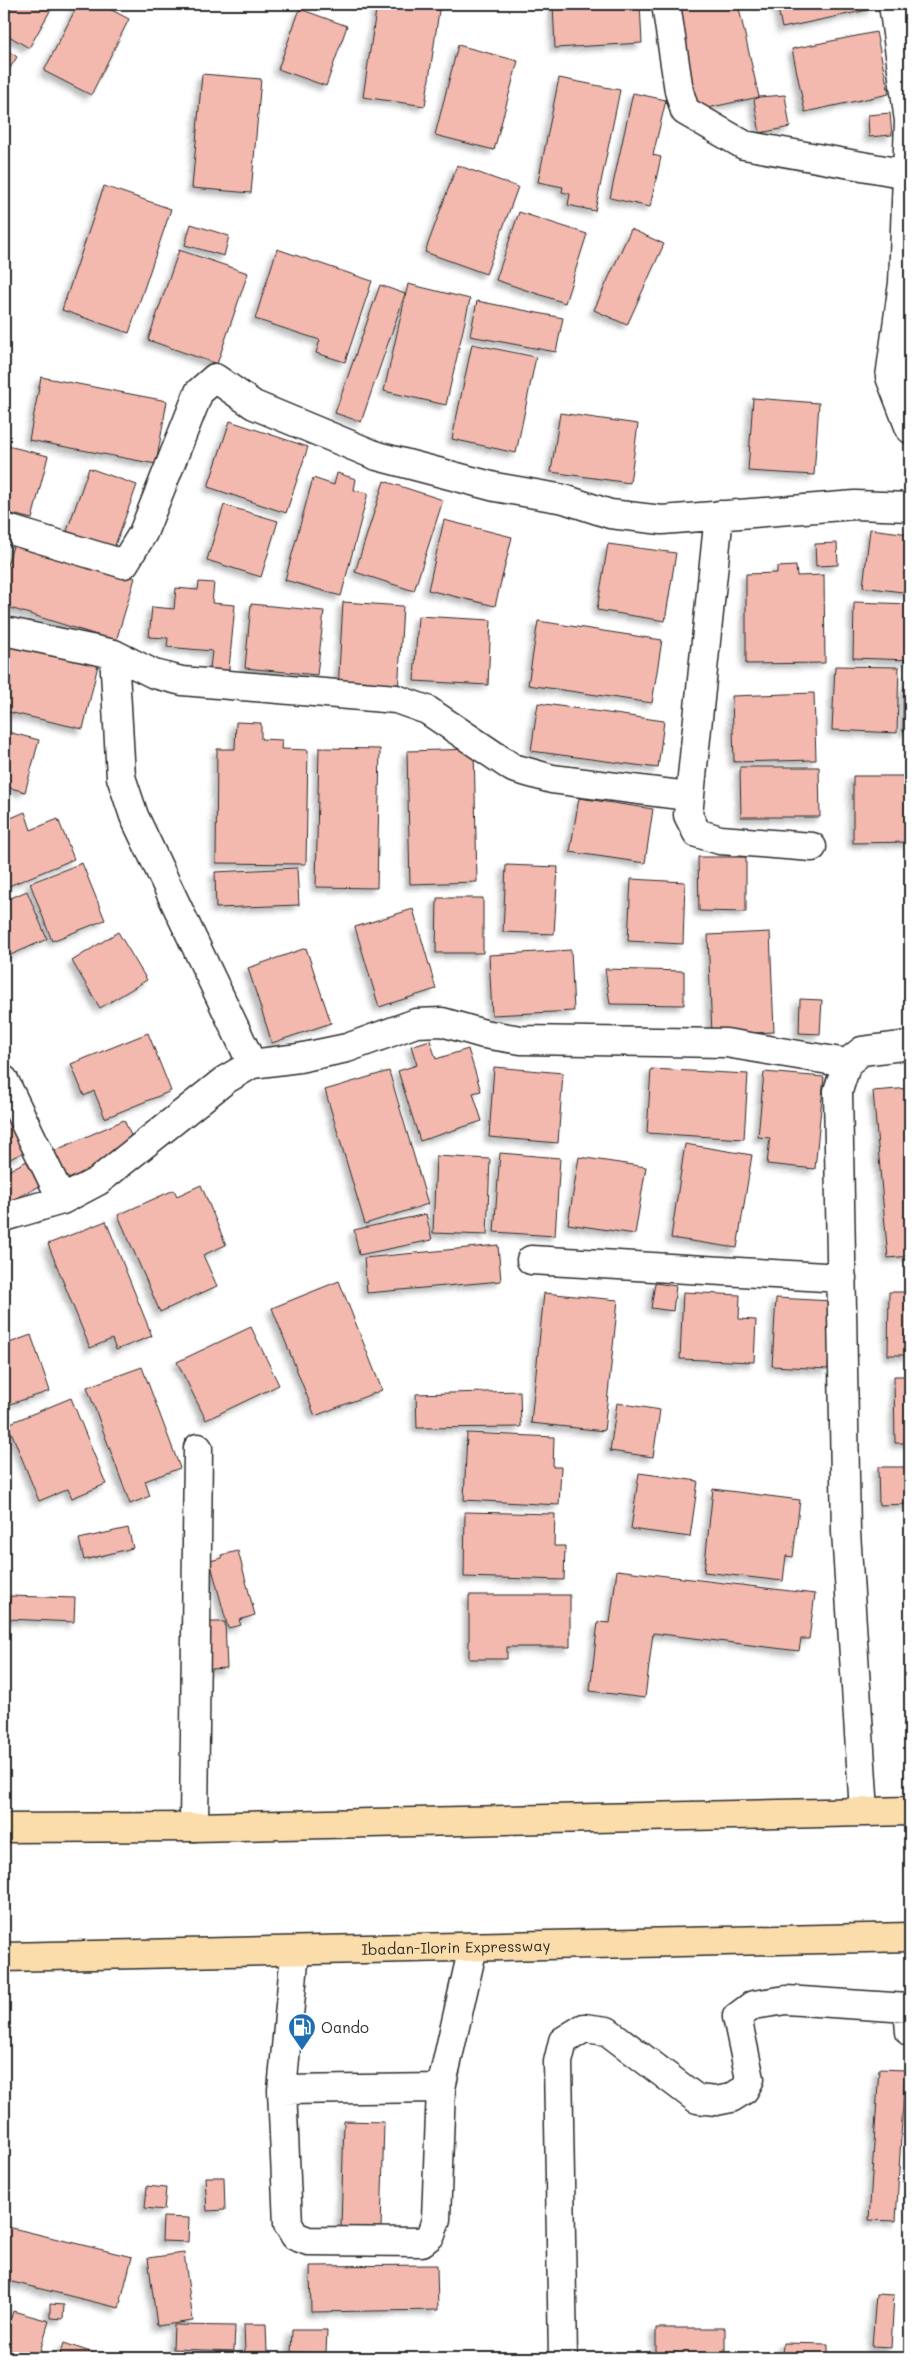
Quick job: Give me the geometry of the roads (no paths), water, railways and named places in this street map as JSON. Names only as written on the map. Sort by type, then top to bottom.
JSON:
[{"type":"highway","points":[[4,1828],[194,1827],[910,1811]]},
{"type":"highway","name":"Ibadan-Ilorin Expressway","points":[[4,1957],[910,1937]]},
{"type":"street","points":[[666,4],[679,91],[685,111],[744,145],[907,174]]},
{"type":"street","points":[[893,4],[909,121],[903,283],[890,377],[910,428]]},
{"type":"street","points":[[4,528],[124,564],[143,533],[199,392],[216,378],[254,405],[378,456],[495,486],[564,499],[610,514],[662,520],[855,505],[910,507]]},
{"type":"street","points":[[719,515],[688,796],[688,815],[697,833],[720,840],[812,847]]},
{"type":"street","points":[[4,631],[114,654],[154,674],[182,681],[396,699],[427,710],[513,768],[552,779],[688,796]]},
{"type":"street","points":[[114,654],[120,777],[134,816],[252,1064]]},
{"type":"street","points":[[4,1217],[62,1200],[98,1181],[225,1080],[252,1064],[299,1058],[347,1048],[416,1023],[442,1022],[484,1034],[521,1040],[726,1043],[847,1064]]},
{"type":"street","points":[[864,1811],[846,1532],[838,1091],[847,1064],[862,1051],[910,1045]]},
{"type":"street","points":[[4,1080],[62,1200]]},
{"type":"street","points":[[531,1260],[842,1278]]},
{"type":"street","points":[[194,1827],[198,1448]]},
{"type":"street","points":[[294,1952],[282,2090],[288,2224],[295,2236],[308,2241],[422,2242],[431,2235],[436,2219],[440,2088],[473,1947]]},
{"type":"street","points":[[563,2358],[558,2062],[563,2041],[584,2028],[607,2031],[697,2099],[716,2101],[731,2098],[744,2090],[750,2079],[737,2017],[753,2005],[786,2000],[908,2008],[910,2032]]},
{"type":"street","points":[[282,2090],[440,2088]]},
{"type":"place","name":"Oando","points":[[302,2051]]}]
